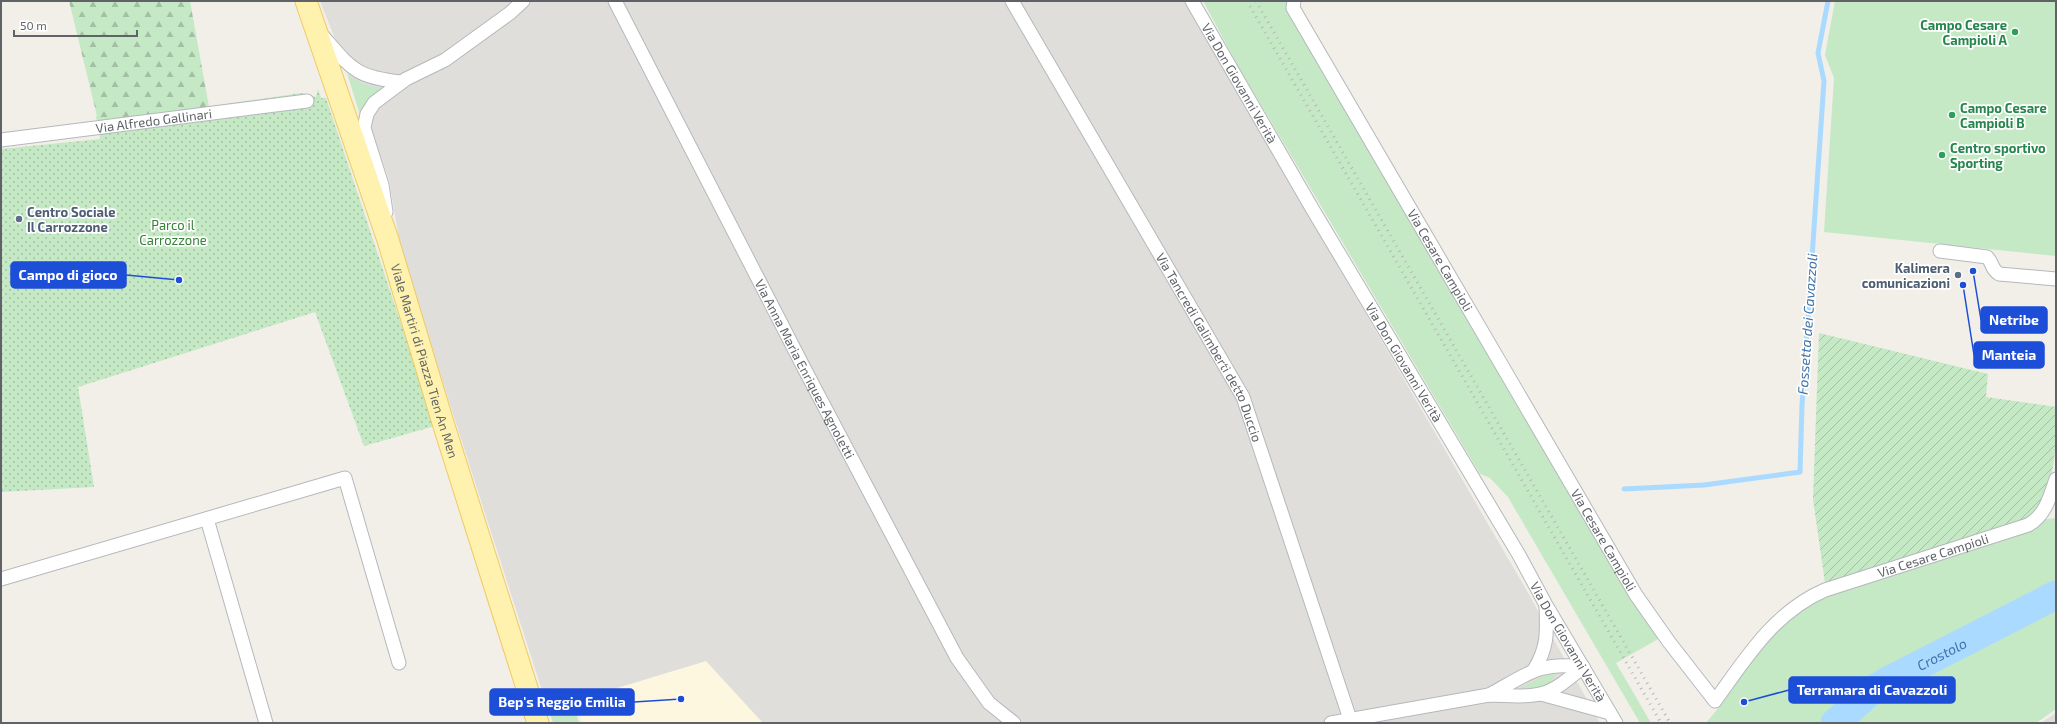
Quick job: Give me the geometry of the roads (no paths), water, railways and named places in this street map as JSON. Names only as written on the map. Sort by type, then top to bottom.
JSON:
[{"type":"main road","name":"Viale Martiri di Piazza Tien An Men","points":[[306,1],[388,240],[455,463],[538,723]]},
{"type":"street","points":[[388,240],[382,185],[364,128],[367,114],[374,103],[401,82],[446,60],[510,13],[523,1]]},
{"type":"street","name":"Via Anna Maria Enriques Agnoletti","points":[[615,1],[804,368],[957,658],[989,703],[1014,723]]},
{"type":"street","name":"Via Tancredi Galimberti detto Duccio","points":[[1012,1],[1243,397],[1350,719]]},
{"type":"street","name":"Via Don Giovanni Verità","points":[[1192,1],[1317,216],[1519,555],[1546,605],[1613,718]]},
{"type":"street","name":"Via Cesare Campioli","points":[[1294,1],[1293,8],[1636,595],[1669,642],[1715,701],[1752,649],[1772,625],[1795,606],[1825,590],[2028,524],[2045,508],[2056,479]]},
{"type":"street","points":[[316,28],[349,65],[362,75],[379,80],[401,82]]},
{"type":"street","name":"Via Alfredo Gallinari","points":[[1,140],[307,101]]},
{"type":"street","points":[[1940,251],[1988,257],[1991,260],[1992,268],[1999,274],[2056,279]]},
{"type":"street","points":[[1,579],[345,478],[399,663]]},
{"type":"street","points":[[207,519],[266,723]]},
{"type":"street","points":[[1534,670],[1542,657],[1546,641],[1546,605]]},
{"type":"street","points":[[1489,695],[1534,670],[1553,665],[1583,668]]},
{"type":"street","points":[[1331,723],[1489,695],[1522,696],[1541,694],[1564,682],[1583,668]]},
{"type":"street","points":[[1541,694],[1613,718]]},
{"type":"waterway","name":"Fossetta dei Cavazzoli","points":[[1624,489],[1704,485],[1800,472],[1802,405],[1824,81],[1818,53],[1828,1]]},
{"type":"waterway","name":"Crostolo","points":[[1835,723],[1871,691],[1888,681],[2056,595]]},
{"type":"railway","points":[[1247,1],[1661,723]]},
{"type":"railway","points":[[1256,1],[1670,723]]},
{"type":"place","name":"Campo Cesare Campioli A","points":[[2015,32]]},
{"type":"place","name":"Campo Cesare Campioli B","points":[[1952,115]]},
{"type":"place","name":"Centro sportivo Sporting","points":[[1942,155]]},
{"type":"place","name":"Centro Sociale Il Carrozzone","points":[[19,219]]},
{"type":"place","name":"Netribe","points":[[1973,271]]},
{"type":"place","name":"Kalimera comunicazioni","points":[[1958,275]]},
{"type":"place","name":"Campo di gioco","points":[[179,280]]},
{"type":"place","name":"Manteia","points":[[1963,285]]},
{"type":"place","name":"Bep's Reggio Emilia","points":[[681,699]]},
{"type":"place","name":"Terramara di Cavazzoli","points":[[1744,702]]},
{"type":"park label","name":"Parco il Carrozzone","points":[[173,232]]}]
